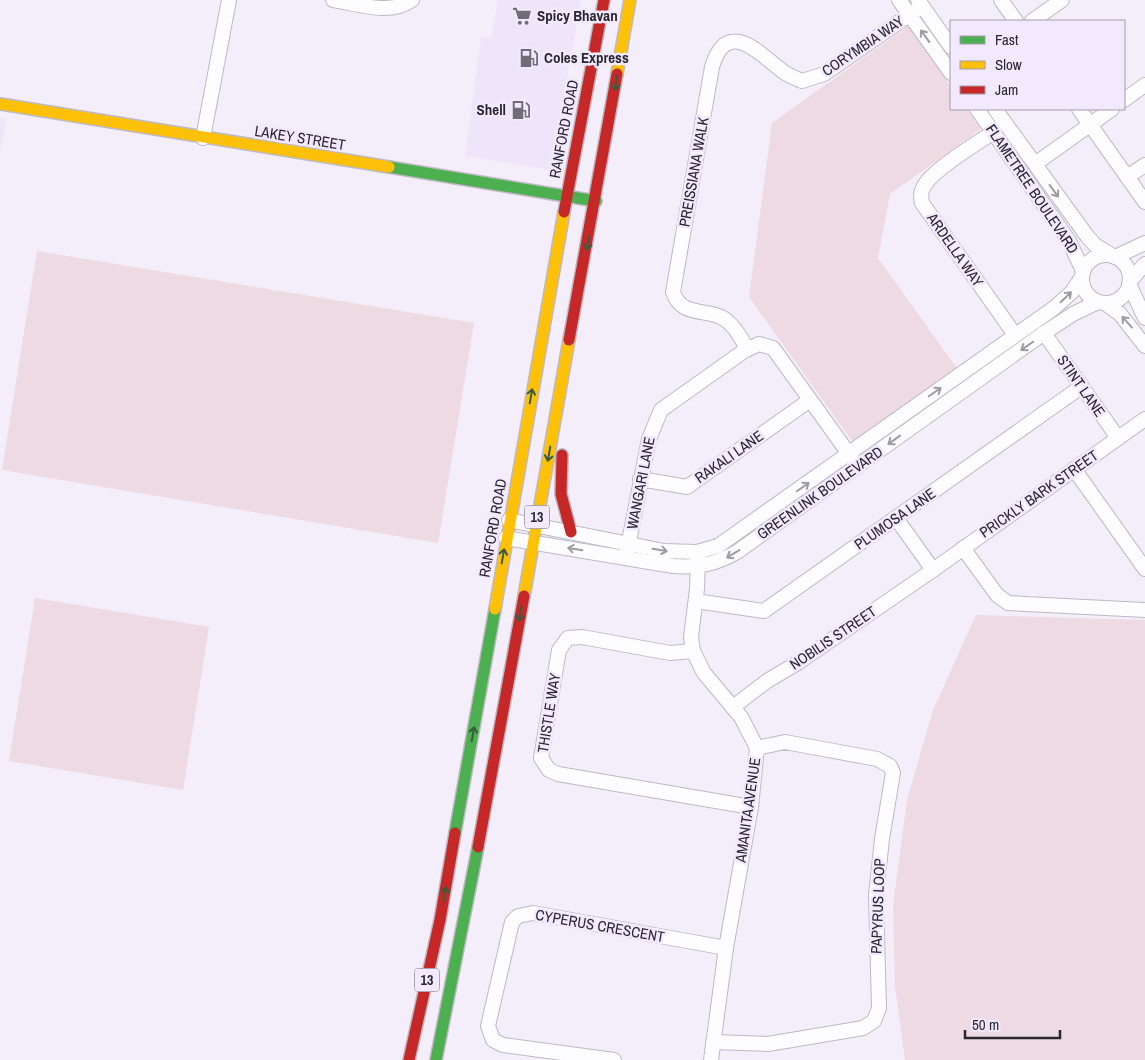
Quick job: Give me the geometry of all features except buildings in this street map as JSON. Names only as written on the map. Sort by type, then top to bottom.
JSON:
[{"type":"main road","name":"RANFORD ROAD","points":[[409,1060],[436,942],[509,520],[604,0]]},
{"type":"main road","name":"13","points":[[436,1060],[443,1033],[477,857],[596,201],[630,0]]},
{"type":"main road","name":"LAKEY STREET","points":[[0,104],[596,201]]},
{"type":"main road","points":[[556,417],[562,454],[558,476],[561,500],[571,532]]},
{"type":"main road","points":[[436,942],[443,941],[450,936],[457,920],[464,874],[477,857]]},
{"type":"street","points":[[203,138],[229,0]]},
{"type":"street","points":[[333,0],[387,9],[403,6],[412,0]]},
{"type":"street","points":[[899,0],[950,72]]},
{"type":"street","points":[[1001,0],[1015,20]]},
{"type":"street","points":[[1033,20],[1062,0]]},
{"type":"street","points":[[920,3],[950,45]]},
{"type":"street","name":"CORYMBIA WAY","points":[[802,81],[824,74],[910,15],[920,3]]},
{"type":"street","name":"PREISSIANA WALK","points":[[802,81],[782,71],[751,45],[738,42],[726,45],[717,54],[712,67],[673,292],[682,307],[692,312],[725,320],[753,347],[773,348],[858,466]]},
{"type":"street","points":[[1125,99],[1145,85]]},
{"type":"street","name":"FLAMETREE BOULEVARD","points":[[978,110],[1069,241],[1082,274]]},
{"type":"street","name":"FLAMETREE BOULEVARD","points":[[996,110],[1087,236],[1095,245],[1114,257]]},
{"type":"street","points":[[1080,110],[1145,202]]},
{"type":"street","points":[[1035,164],[1111,110]]},
{"type":"street","name":"ARDELLA WAY","points":[[994,132],[933,175],[923,186],[920,195],[922,203],[1015,336]]},
{"type":"street","points":[[1127,177],[1145,165]]},
{"type":"street","name":"GREENLINK BOULEVARD","points":[[506,538],[627,551],[697,552],[715,547],[731,538],[1061,302],[1072,292],[1086,265],[1098,256],[1114,257],[1145,243]]},
{"type":"street","points":[[1114,257],[1126,267],[1145,318]]},
{"type":"street","name":"GREENLINK BOULEVARD","points":[[509,520],[571,532],[673,566],[698,567],[718,562],[737,552],[1073,314],[1101,303],[1114,302],[1123,297],[1130,282],[1145,264]]},
{"type":"street","points":[[1082,274],[1086,292],[1120,314],[1145,346]]},
{"type":"street","name":"STINT LANE","points":[[1044,333],[1118,438]]},
{"type":"street","name":"WANGARI LANE","points":[[627,551],[649,439],[661,410],[753,347]]},
{"type":"street","name":"PLUMOSA LANE","points":[[696,600],[764,611],[1081,387]]},
{"type":"street","name":"RAKALI LANE","points":[[640,479],[687,487],[810,400]]},
{"type":"street","name":"PRICKLY BARK STREET","points":[[933,570],[1145,419]]},
{"type":"street","points":[[1074,469],[1145,569]]},
{"type":"street","points":[[896,518],[933,570]]},
{"type":"street","points":[[963,548],[997,595],[1008,603],[1145,610]]},
{"type":"street","name":"AMANITA AVENUE","points":[[697,552],[696,600],[691,637],[693,651],[704,673],[733,707],[751,733],[757,748],[751,807],[726,948],[710,1059]]},
{"type":"street","name":"NOBILIS STREET","points":[[733,707],[761,685],[933,570]]},
{"type":"street","name":"THISTLE WAY","points":[[693,651],[670,653],[582,637],[568,638],[559,650],[541,750],[543,764],[549,770],[567,776],[751,807]]},
{"type":"street","name":"PAPYRUS LOOP","points":[[713,1042],[768,1044],[863,1028],[874,1021],[879,1008],[876,894],[882,840],[893,773],[890,766],[877,759],[785,742],[757,748]]},
{"type":"street","name":"CYPERUS CRESCENT","points":[[614,1060],[503,1045],[494,1040],[488,1026],[512,922],[518,916],[534,913],[726,948]]},
{"type":"shaded area","points":[[498,0],[581,0],[551,170],[465,156],[481,37],[491,38]]},
{"type":"shaded area","points":[[908,26],[950,86],[950,110],[968,110],[981,129],[890,194],[878,258],[961,374],[857,448],[749,297],[772,123]]},
{"type":"shaded area","points":[[0,118],[6,119],[0,157]]},
{"type":"shaded area","points":[[37,251],[474,323],[438,543],[2,470]]},
{"type":"shaded area","points":[[35,598],[209,627],[183,790],[9,761]]},
{"type":"shaded area","points":[[976,615],[1145,620],[1145,1060],[905,1060],[895,986],[893,906],[907,800],[933,710]]},
{"type":"traffic: fast","points":[[389,167],[596,201]]},
{"type":"traffic: fast","points":[[455,833],[495,609]]},
{"type":"traffic: fast","points":[[436,1060],[478,847]]},
{"type":"traffic: slow","points":[[617,74],[630,0]]},
{"type":"traffic: slow","points":[[0,104],[389,167]]},
{"type":"traffic: slow","points":[[495,609],[564,212]]},
{"type":"traffic: slow","points":[[524,596],[569,340]]},
{"type":"traffic: jam","points":[[564,212],[604,0]]},
{"type":"traffic: jam","points":[[569,340],[617,74]]},
{"type":"traffic: jam","points":[[562,455],[561,494],[571,532]]},
{"type":"traffic: jam","points":[[478,847],[524,596]]},
{"type":"traffic: jam","points":[[409,1060],[440,920],[455,833]]},
{"type":"place","name":"Spicy Bhavan","points":[[522,16]]},
{"type":"place","name":"Coles Express","points":[[529,58]]},
{"type":"place","name":"Shell","points":[[521,110]]}]
